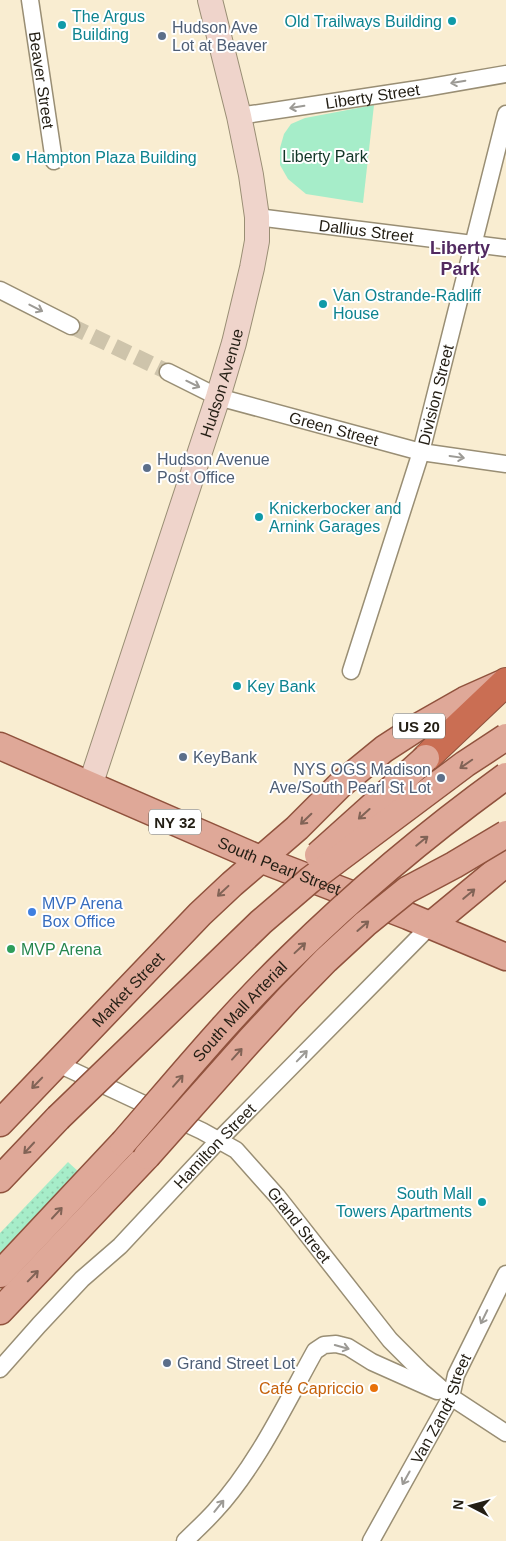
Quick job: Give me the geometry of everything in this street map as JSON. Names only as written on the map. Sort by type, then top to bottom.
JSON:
[{"type":"highway","points":[[426,758],[506,682]]},
{"type":"main road","name":"US 20","points":[[260,859],[297,828],[340,785],[384,749],[465,700],[506,682]]},
{"type":"main road","points":[[0,1179],[58,1118],[149,1015],[257,910],[426,758],[506,696]]},
{"type":"main road","points":[[58,1118],[247,935],[296,892],[437,785],[506,737]]},
{"type":"main road","name":"South Pearl Street","points":[[0,746],[260,859],[431,925],[506,957]]},
{"type":"main road","name":"South Mall Arterial","points":[[0,1274],[123,1144],[244,1006],[288,959],[388,869],[506,776]]},
{"type":"main road","points":[[0,1311],[147,1156],[326,960],[365,924],[407,890],[506,834]]},
{"type":"main road","name":"Market Street","points":[[0,1123],[200,914],[260,859]]},
{"type":"main road","points":[[431,925],[506,863]]},
{"type":"street","name":"Beaver Street","points":[[30,0],[54,161]]},
{"type":"street","name":"Hudson Avenue","points":[[90,786],[218,397],[234,343],[257,241],[257,217],[251,175],[239,116],[210,0]]},
{"type":"street","name":"Liberty Street","points":[[239,116],[506,74]]},
{"type":"street","name":"Division Street","points":[[351,671],[422,452],[506,114]]},
{"type":"street","name":"Dallius Street","points":[[257,217],[506,248]]},
{"type":"street","points":[[0,290],[71,326]]},
{"type":"street","name":"Green Street","points":[[168,372],[218,397],[422,452],[506,464]]},
{"type":"street","name":"Hamilton Street","points":[[0,1369],[82,1279],[120,1246],[219,1140],[431,925]]},
{"type":"street","name":"Grand Street","points":[[56,1064],[202,1131],[236,1150],[277,1196],[390,1340],[451,1397],[506,1433]]},
{"type":"street","name":"Van Zandt Street","points":[[371,1541],[451,1397],[456,1375],[506,1274]]},
{"type":"street","points":[[185,1541],[216,1510],[240,1479],[259,1450],[315,1351],[324,1345],[336,1344],[348,1348],[372,1362],[451,1397]]},
{"type":"green space","name":"Liberty Park","points":[[374,105],[363,203],[306,194],[288,179],[280,165],[280,148],[284,134],[291,124],[305,118]]},
{"type":"green space","points":[[68,1162],[80,1173],[0,1258],[0,1233]]},
{"type":"tunnel","points":[[71,326],[168,372]]},
{"type":"place","name":"Old Trailways Building","points":[[452,21]]},
{"type":"place","name":"The Argus Building","points":[[62,25]]},
{"type":"place","name":"Hudson Ave Lot at Beaver","points":[[162,36]]},
{"type":"place","name":"Hampton Plaza Building","points":[[16,157]]},
{"type":"place","name":"Van Ostrande-Radliff House","points":[[323,304]]},
{"type":"place","name":"Hudson Avenue Post Office","points":[[147,468]]},
{"type":"place","name":"Knickerbocker and Arnink Garages","points":[[259,517]]},
{"type":"place","name":"Key Bank","points":[[237,686]]},
{"type":"place","name":"KeyBank","points":[[183,757]]},
{"type":"place","name":"NYS OGS Madison Ave/South Pearl St Lot","points":[[441,778]]},
{"type":"place","name":"MVP Arena Box Office","points":[[32,912]]},
{"type":"place","name":"MVP Arena","points":[[11,949]]},
{"type":"place","name":"South Mall Towers Apartments","points":[[482,1202]]},
{"type":"place","name":"Grand Street Lot","points":[[167,1363]]},
{"type":"place","name":"Cafe Capriccio","points":[[374,1388]]},
{"type":"district","name":"Liberty Park","points":[[460,258]]}]
